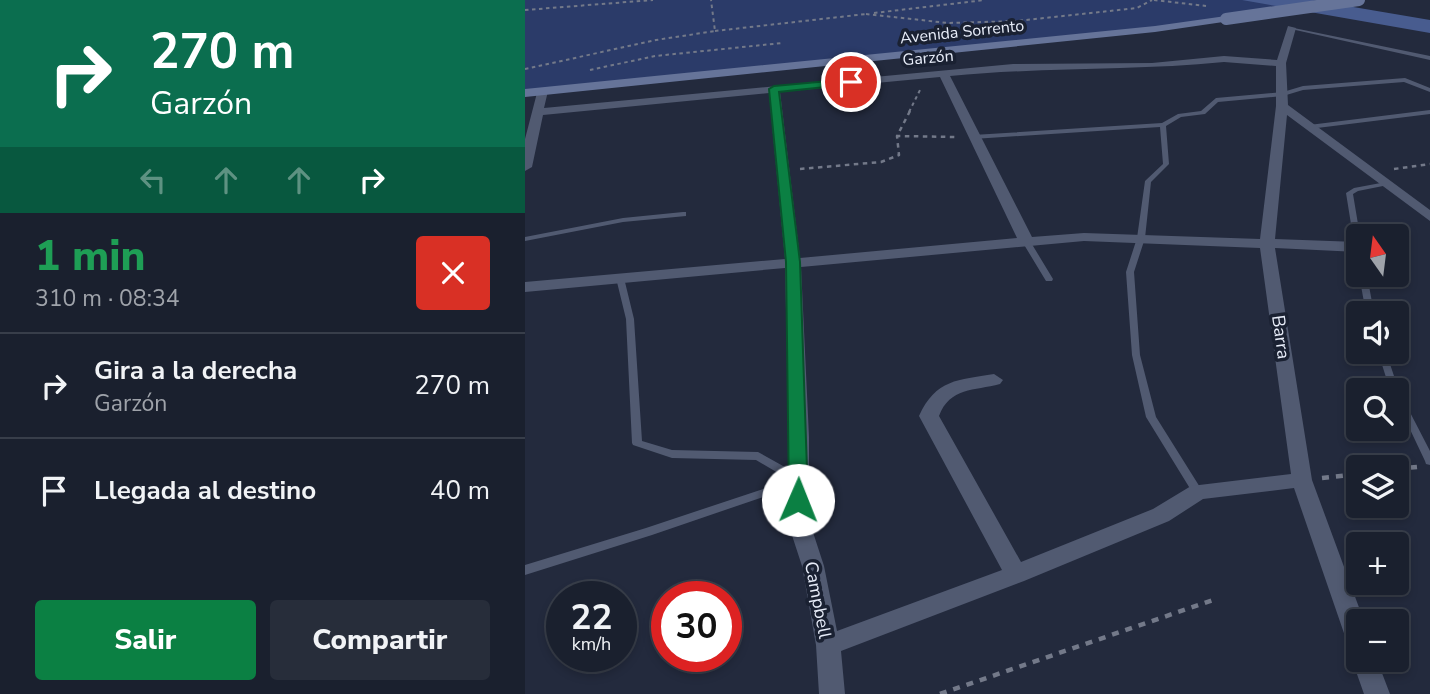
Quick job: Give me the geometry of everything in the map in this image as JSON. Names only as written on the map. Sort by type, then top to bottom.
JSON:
[{"type":"main road","name":"Avenida Sorrento","points":[[525,93],[1127,32],[1359,0]]},
{"type":"street","name":"Barra","points":[[1291,28],[1281,63],[1282,100],[1267,243],[1302,480],[1347,609]]},
{"type":"street","name":"Garzón","points":[[537,112],[1013,67],[1152,66],[1224,59],[1281,63]]},
{"type":"street","points":[[943,73],[1027,243]]},
{"type":"street","name":"Campbell","points":[[774,89],[793,262],[798,520],[813,566],[828,645],[832,694]]},
{"type":"street","points":[[525,167],[542,91]]},
{"type":"street","points":[[1282,100],[1309,127],[1430,216]]},
{"type":"street","points":[[525,287],[1084,237],[1346,246]]},
{"type":"street","points":[[994,380],[946,389],[935,400],[929,416],[1016,574]]},
{"type":"street","points":[[828,645],[1016,574],[1161,515],[1198,492],[1302,480]]},
{"type":"street","points":[[1369,672],[1377,694]]},
{"type":"lane","points":[[1291,28],[1430,58]]},
{"type":"lane","points":[[973,137],[1163,125],[1179,116],[1203,113],[1216,100],[1282,100],[1303,88],[1405,80],[1430,90]]},
{"type":"lane","points":[[1309,127],[1430,112]]},
{"type":"lane","points":[[1163,125],[1166,164],[1148,181],[1141,238],[1130,272],[1136,355],[1151,417],[1198,492]]},
{"type":"lane","points":[[1354,224],[1349,193],[1356,189],[1386,184]]},
{"type":"lane","points":[[525,239],[624,220],[683,214]]},
{"type":"lane","points":[[1027,243],[1049,279]]},
{"type":"lane","points":[[620,278],[631,319],[637,443],[672,454],[758,456],[799,480]]},
{"type":"lane","points":[[1409,418],[1430,461]]},
{"type":"lane","points":[[525,570],[648,532],[799,480]]},
{"type":"path","points":[[525,10],[653,0]]},
{"type":"path","points":[[711,0],[715,31]]},
{"type":"path","points":[[525,69],[656,40],[715,31],[985,0]]},
{"type":"path","points":[[866,14],[948,23],[1017,21],[1137,8],[1152,0]]},
{"type":"path","points":[[590,70],[655,56],[782,43]]},
{"type":"path","points":[[784,171],[881,163],[899,155],[897,136],[928,74]]},
{"type":"path","points":[[897,136],[973,137]]},
{"type":"path","points":[[1371,172],[1430,164]]},
{"type":"path","points":[[1409,468],[1419,467]]},
{"type":"path","points":[[1302,480],[1346,475]]},
{"type":"path","points":[[940,694],[1213,600]]},
{"type":"shaded area","points":[[525,0],[1359,0],[1155,29],[525,93]]},
{"type":"shaded area","points":[[1242,0],[1312,0],[1430,20],[1430,33]]},
{"type":"route","points":[[798,500],[799,437],[793,262],[774,89],[851,82]]}]
